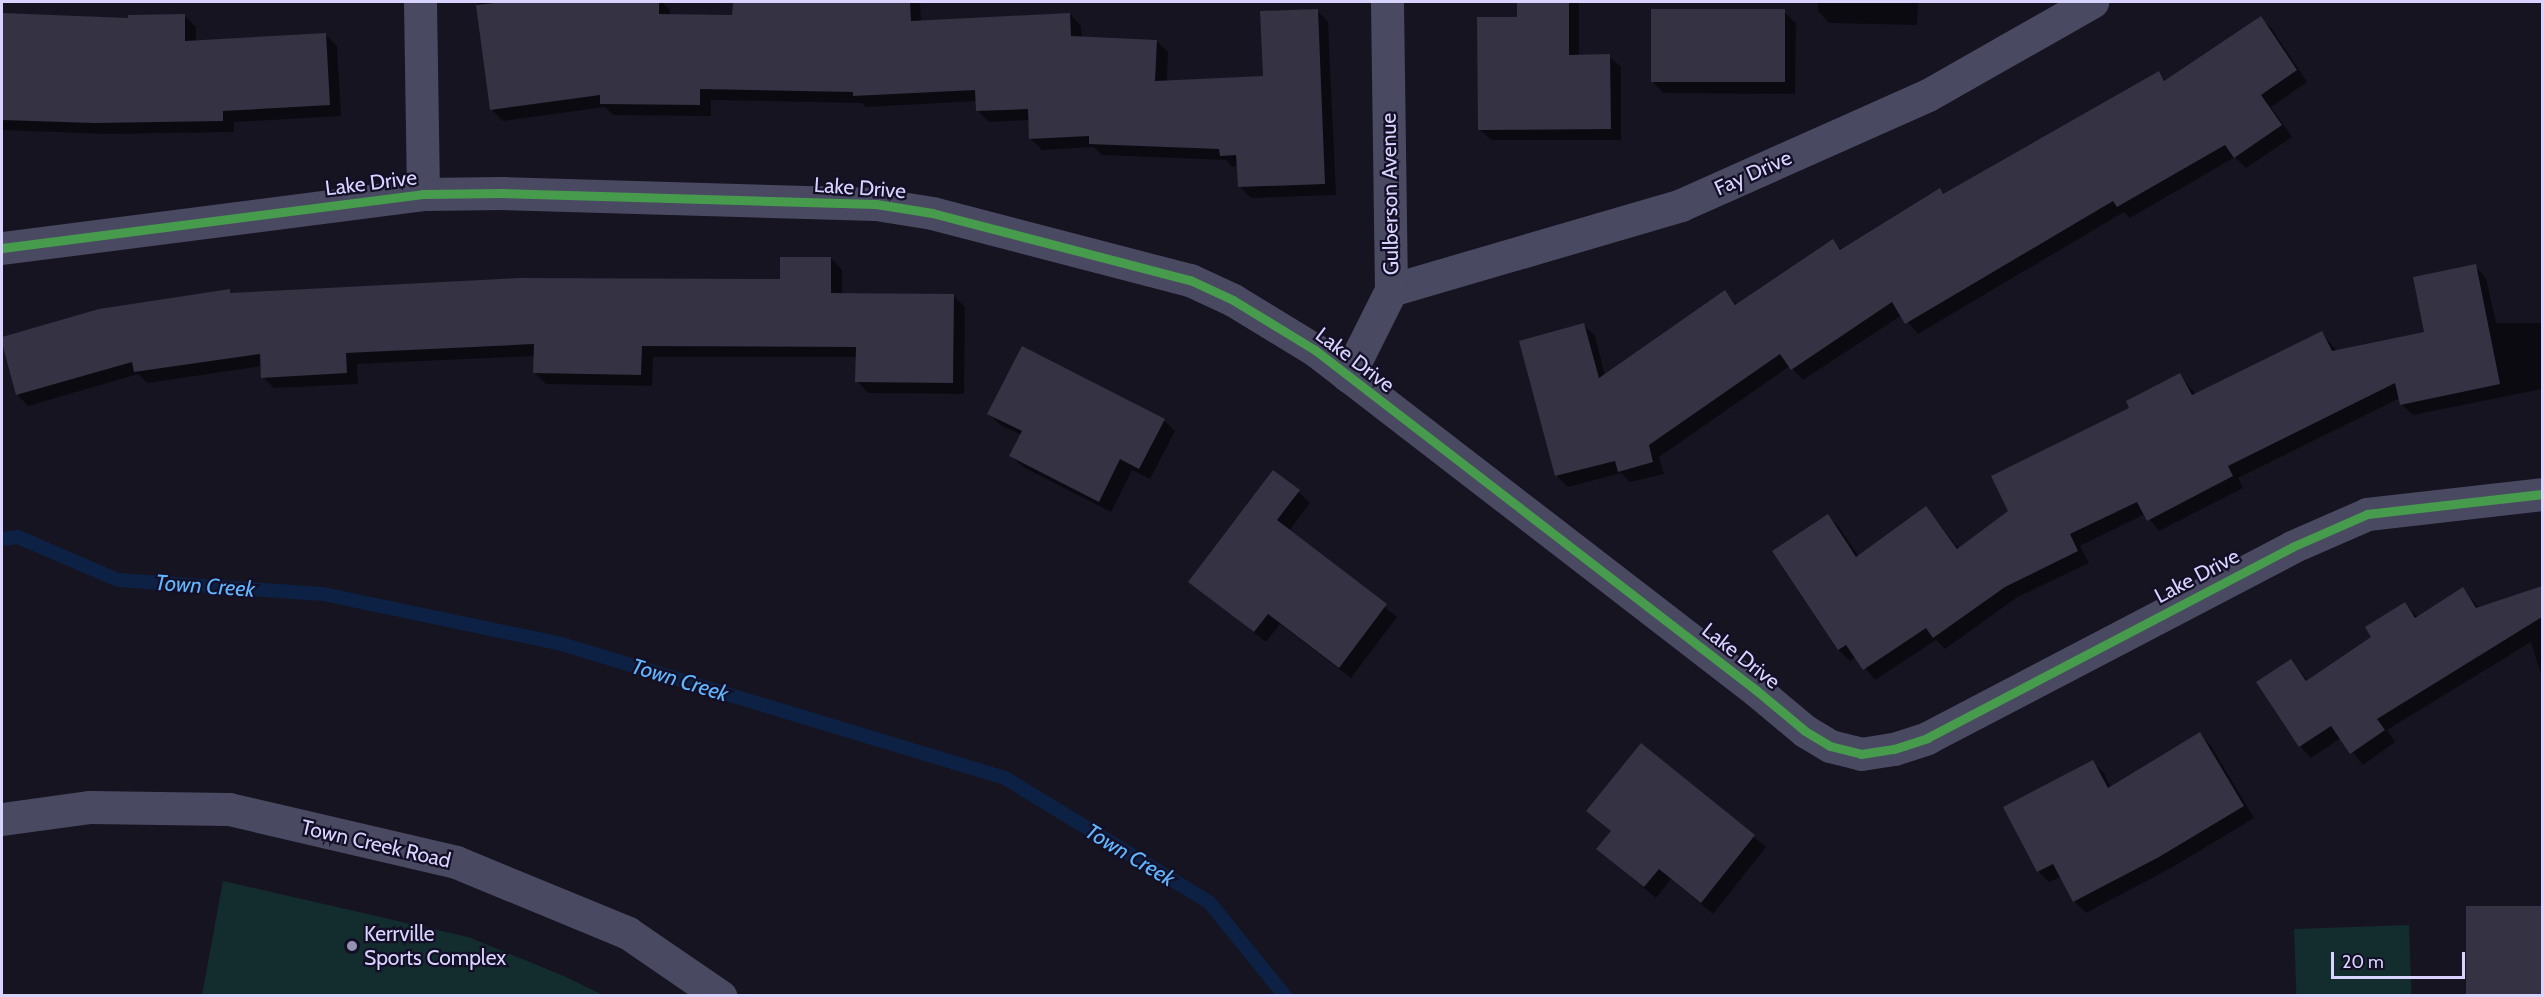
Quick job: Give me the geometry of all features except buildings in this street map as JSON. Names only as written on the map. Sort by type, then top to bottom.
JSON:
[{"type":"street","points":[[420,2],[423,194]]},
{"type":"street","name":"Gulberson Avenue","points":[[1348,376],[1391,291],[1387,2]]},
{"type":"street","name":"Fay Drive","points":[[1391,291],[1681,205],[1928,95],[2092,2]]},
{"type":"street","name":"Lake Drive","points":[[2,248],[423,194],[502,193],[876,204],[932,213],[1190,280],[1233,300],[1315,350],[1756,690],[1805,731],[1830,746],[1861,754],[1894,749],[1927,738],[2292,547],[2367,514],[2542,494]]},
{"type":"street","name":"Town Creek Road","points":[[2,819],[90,807],[229,809],[456,862],[628,933],[720,996]]},
{"type":"green space","name":"Kerrville Sports Complex","points":[[223,881],[468,937],[564,976],[603,995],[202,995]]},
{"type":"green space","points":[[2409,925],[2411,995],[2296,996],[2294,929]]},
{"type":"waterway","name":"Town Creek","points":[[2,539],[18,537],[118,580],[323,594],[558,643],[1005,778],[1209,902],[1285,996]]},
{"type":"cycle path","points":[[2,248],[423,194],[502,193],[876,204],[932,213],[1190,280],[1233,300],[1315,350],[1756,690],[1805,731],[1830,746],[1861,754],[1894,749],[1927,738],[2292,547],[2367,514],[2542,494]]},
{"type":"place","name":"Kerrville Sports Complex","points":[[352,946]]}]
